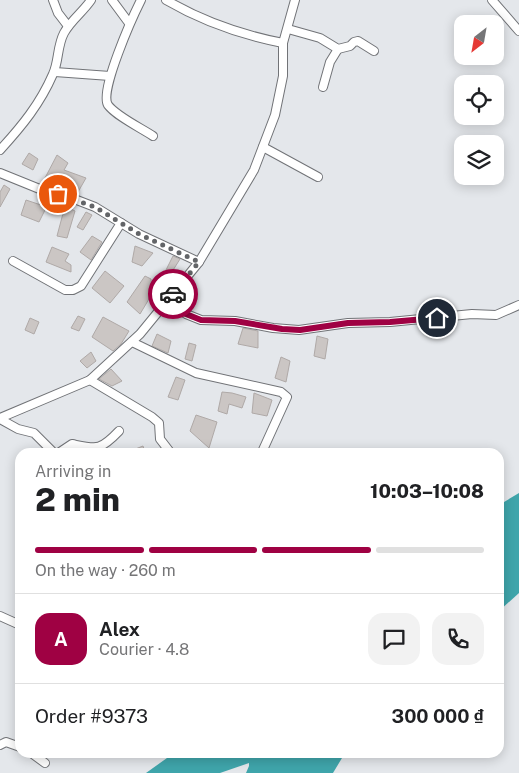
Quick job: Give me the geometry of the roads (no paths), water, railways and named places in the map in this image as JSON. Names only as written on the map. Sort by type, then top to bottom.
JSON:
[{"type":"street","points":[[53,0],[58,13],[68,26]]},
{"type":"street","points":[[0,150],[28,118],[55,72],[61,39],[68,26],[91,0]]},
{"type":"street","points":[[112,0],[129,22]]},
{"type":"street","points":[[141,0],[129,22],[110,76],[106,98],[109,106],[153,136]]},
{"type":"street","points":[[166,0],[210,22],[256,37],[284,42]]},
{"type":"street","points":[[0,418],[90,380],[132,342],[199,262],[254,170],[275,115],[284,76],[284,42],[295,0]]},
{"type":"street","points":[[492,0],[519,31]]},
{"type":"street","points":[[288,29],[320,38],[338,49]]},
{"type":"street","points":[[323,87],[330,62],[338,49],[350,46],[358,41],[374,51]]},
{"type":"street","points":[[55,72],[110,76]]},
{"type":"street","points":[[263,147],[318,177]]},
{"type":"street","points":[[0,173],[47,192],[69,197],[95,207],[121,223],[199,262]]},
{"type":"street","points":[[13,261],[65,290],[73,290],[81,286],[121,223]]},
{"type":"street","points":[[168,301],[186,314],[201,320],[235,321],[273,328],[300,330],[348,323],[390,322],[472,314],[496,314],[519,305]]},
{"type":"street","points":[[132,342],[196,373],[281,392],[287,397],[264,448]]},
{"type":"street","points":[[90,380],[152,417],[160,424],[160,440],[167,448]]},
{"type":"street","points":[[0,418],[18,429],[34,433],[49,448]]},
{"type":"street","points":[[66,448],[72,444],[96,448],[102,446],[119,431]]},
{"type":"street","points":[[0,616],[15,623]]},
{"type":"street","points":[[0,745],[6,742],[15,745]]},
{"type":"street","points":[[38,758],[45,763]]},
{"type":"water","points":[[519,493],[519,593],[504,606],[504,502]]},
{"type":"water","points":[[167,758],[342,758],[333,773],[246,773],[249,763],[220,773],[146,773]]}]
